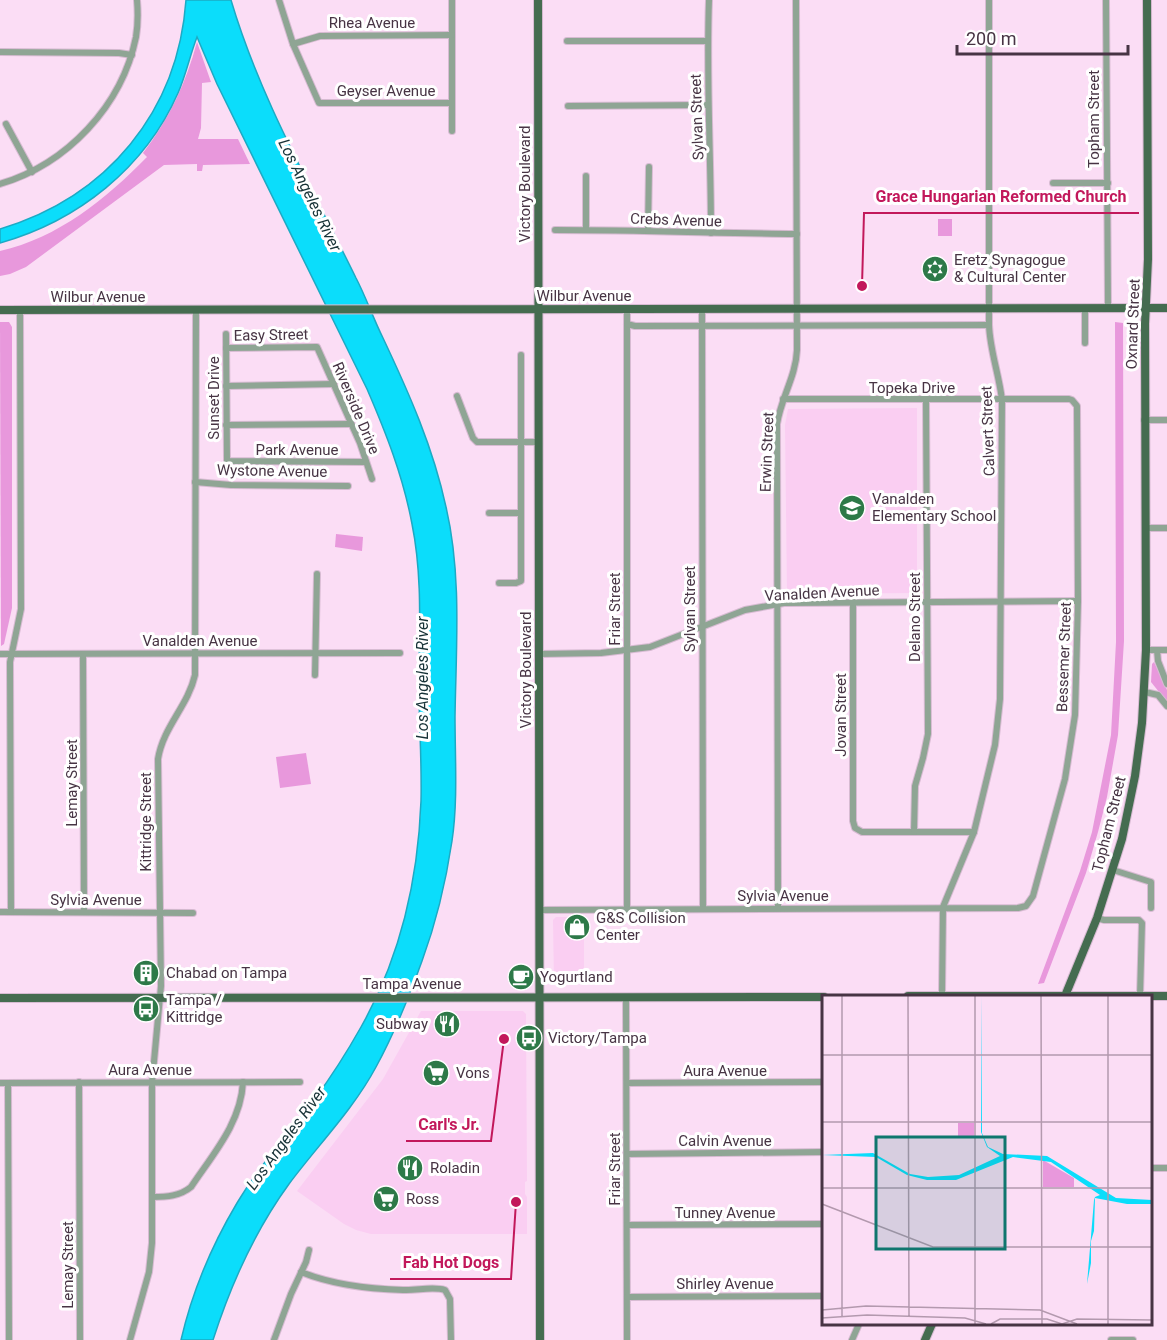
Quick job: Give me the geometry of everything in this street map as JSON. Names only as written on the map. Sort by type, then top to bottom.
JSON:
[{"type":"main road","name":"Victory Boulevard","points":[[538,0],[540,1340]]},
{"type":"main road","name":"Oxnard Street","points":[[1146,650],[1144,420],[1145,324],[1149,259],[1147,0]]},
{"type":"main road","name":"Wilbur Avenue","points":[[0,310],[1167,309]]},
{"type":"main road","name":"Topham Street","points":[[1065,995],[1097,918],[1130,808],[1144,692],[1146,650]]},
{"type":"main road","name":"Tampa Avenue","points":[[0,998],[822,997]]},
{"type":"main road","points":[[928,1340],[932,1325]]},
{"type":"street","points":[[0,184],[32,172],[65,150],[91,126],[117,91],[132,55],[136,36],[137,0]]},
{"type":"street","points":[[279,0],[293,44]]},
{"type":"street","points":[[452,0],[452,131]]},
{"type":"street","name":"Sylvan Street","points":[[709,0],[707,105],[711,233]]},
{"type":"street","name":"Erwin Street","points":[[778,908],[777,424],[797,357],[796,0]]},
{"type":"street","name":"Calvert Street","points":[[942,995],[943,908],[974,832],[995,745],[999,711],[1002,601],[1002,400],[990,346],[989,326],[989,0]]},
{"type":"street","name":"Topham Street","points":[[1106,0],[1108,309]]},
{"type":"street","name":"Rhea Avenue","points":[[293,44],[320,36],[452,35]]},
{"type":"street","points":[[567,41],[707,40]]},
{"type":"street","name":"Geyser Avenue","points":[[293,44],[319,103],[453,103]]},
{"type":"street","points":[[0,52],[132,55]]},
{"type":"street","points":[[568,106],[707,105]]},
{"type":"street","points":[[6,124],[32,172]]},
{"type":"street","points":[[648,231],[649,167]]},
{"type":"street","points":[[586,176],[586,230]]},
{"type":"street","points":[[1053,183],[1108,183]]},
{"type":"street","name":"Crebs Avenue","points":[[555,230],[796,234]]},
{"type":"street","name":"Friar Street","points":[[627,309],[627,909]]},
{"type":"street","name":"Sylvan Street","points":[[702,309],[703,909]]},
{"type":"street","points":[[1085,309],[1085,343]]},
{"type":"street","points":[[11,912],[11,654],[21,609],[20,310]]},
{"type":"street","name":"Kittridge Street","points":[[130,1340],[152,1254],[152,1083],[160,998],[158,759],[165,734],[192,688],[195,654],[195,310]]},
{"type":"street","name":"Wilbur Avenue","points":[[627,324],[634,326],[989,326]]},
{"type":"street","name":"Sunset Drive","points":[[226,334],[227,461]]},
{"type":"street","name":"Easy Street","points":[[226,348],[317,347]]},
{"type":"street","name":"Riverside Drive","points":[[317,347],[372,479]]},
{"type":"street","points":[[499,583],[519,583],[521,581],[520,355]]},
{"type":"street","points":[[226,386],[334,384]]},
{"type":"street","points":[[457,396],[473,438],[477,442],[539,442]]},
{"type":"street","name":"Topeka Drive","points":[[783,399],[1069,399],[1075,402]]},
{"type":"street","name":"Delano Street","points":[[914,832],[915,786],[928,734],[926,400]]},
{"type":"street","name":"Bessemer Street","points":[[1026,906],[1033,896],[1065,779],[1077,695],[1078,410],[1075,402]]},
{"type":"street","points":[[1144,420],[1167,420]]},
{"type":"street","points":[[226,425],[351,424]]},
{"type":"street","name":"Park Avenue","points":[[227,461],[366,462]]},
{"type":"street","name":"Wystone Avenue","points":[[195,482],[231,485],[348,486]]},
{"type":"street","points":[[489,513],[521,513]]},
{"type":"street","points":[[1145,528],[1167,528]]},
{"type":"street","points":[[315,675],[317,574]]},
{"type":"street","name":"Vanalden Avenue","points":[[539,654],[627,651],[665,642],[745,610],[777,604],[1078,601]]},
{"type":"street","name":"Jovan Street","points":[[853,602],[853,809],[855,828],[862,832],[914,832]]},
{"type":"street","points":[[1146,650],[1167,650]]},
{"type":"street","points":[[1156,650],[1167,684]]},
{"type":"street","name":"Vanalden Avenue","points":[[0,654],[400,653]]},
{"type":"street","name":"Lemay Street","points":[[83,654],[84,912]]},
{"type":"street","points":[[1144,692],[1158,695],[1167,706]]},
{"type":"street","points":[[914,832],[974,832]]},
{"type":"street","points":[[1113,870],[1151,882],[1151,908]]},
{"type":"street","name":"Sylvia Avenue","points":[[540,910],[1018,908],[1026,906]]},
{"type":"street","name":"Sylvia Avenue","points":[[0,912],[193,913]]},
{"type":"street","points":[[1097,918],[1139,920],[1142,923],[1140,995]]},
{"type":"street","name":"Friar Street","points":[[626,997],[627,1340]]},
{"type":"street","name":"Lemay Street","points":[[79,1082],[80,1340]]},
{"type":"street","points":[[152,1197],[174,1196],[184,1193],[191,1187],[232,1126],[238,1111],[243,1082]]},
{"type":"street","name":"Aura Avenue","points":[[0,1083],[300,1082]]},
{"type":"street","name":"Aura Avenue","points":[[627,1083],[822,1082]]},
{"type":"street","points":[[8,1083],[9,1340]]},
{"type":"street","name":"Calvin Avenue","points":[[627,1154],[822,1152]]},
{"type":"street","name":"Tunney Avenue","points":[[627,1225],[822,1224]]},
{"type":"street","points":[[274,1340],[309,1250]]},
{"type":"street","points":[[301,1272],[324,1280],[358,1286],[404,1290],[445,1290],[450,1299],[450,1340]]},
{"type":"street","name":"Shirley Avenue","points":[[627,1297],[822,1296]]},
{"type":"street","points":[[852,1340],[858,1325]]},
{"type":"street","points":[[1111,1340],[1133,1340]]},
{"type":"shaded area","points":[[197,42],[211,82],[202,83],[201,128],[198,139],[238,139],[250,164],[203,165],[202,171],[197,171],[197,164],[164,165],[26,267],[0,276],[0,251],[42,237],[80,215],[115,188],[147,157],[143,153],[176,100]]},
{"type":"shaded area","points":[[938,219],[952,219],[952,236],[938,236]]},
{"type":"shaded area","points":[[0,322],[9,322],[12,327],[12,608],[4,644],[1,646]]},
{"type":"shaded area","points":[[1115,322],[1123,323],[1124,641],[1118,735],[1107,797],[1086,873],[1044,983],[1038,984],[1092,832],[1111,735],[1116,642]]},
{"type":"shaded area","name":"Vanalden Elementary School","points":[[917,408],[917,593],[787,594],[785,425],[788,409]]},
{"type":"shaded area","points":[[336,534],[363,537],[362,551],[335,547]]},
{"type":"shaded area","points":[[1154,662],[1167,690],[1167,702],[1151,682]]},
{"type":"shaded area","points":[[306,753],[311,784],[280,788],[276,757]]},
{"type":"shaded area","points":[[556,917],[584,917],[584,984],[557,985],[554,982],[553,920]]},
{"type":"shaded area","points":[[421,1011],[523,1011],[526,1014],[527,1181],[525,1182],[525,1194],[527,1197],[527,1234],[371,1234],[344,1224],[297,1191],[383,1079]]},
{"type":"water","name":"Los Angeles River","points":[[186,0],[231,0],[271,107],[360,285],[402,379],[441,485],[451,533],[457,612],[454,826],[444,887],[427,947],[401,1015],[376,1067],[357,1098],[276,1202],[254,1240],[236,1279],[213,1340],[181,1340],[191,1304],[211,1252],[246,1189],[320,1091],[356,1036],[375,1001],[386,974],[404,918],[416,860],[421,801],[420,606],[418,565],[408,506],[399,472],[381,422],[367,389],[217,84],[197,37],[181,86],[164,120],[128,168],[82,206],[56,221],[0,243],[0,229],[38,215],[73,195],[104,172],[130,144],[152,113],[169,79],[180,41]]},
{"type":"place","name":"Eretz Synagogue & Cultural Center","points":[[935,269]]},
{"type":"place","name":"Grace Hungarian Reformed Church","points":[[862,286]]},
{"type":"place","name":"Vanalden Elementary School","points":[[852,508]]},
{"type":"place","name":"G&S Collision Center","points":[[577,927]]},
{"type":"place","name":"Chabad on Tampa","points":[[146,973]]},
{"type":"place","name":"Yogurtland","points":[[521,977]]},
{"type":"place","name":"Tampa / Kittridge","points":[[146,1009]]},
{"type":"place","name":"Subway","points":[[447,1024]]},
{"type":"place","name":"Victory/Tampa","points":[[529,1038]]},
{"type":"place","name":"Carl's Jr.","points":[[504,1039]]},
{"type":"place","name":"Vons","points":[[436,1073]]},
{"type":"place","name":"Roladin","points":[[410,1168]]},
{"type":"place","name":"Ross","points":[[386,1199]]},
{"type":"place","name":"Fab Hot Dogs","points":[[516,1202]]}]
